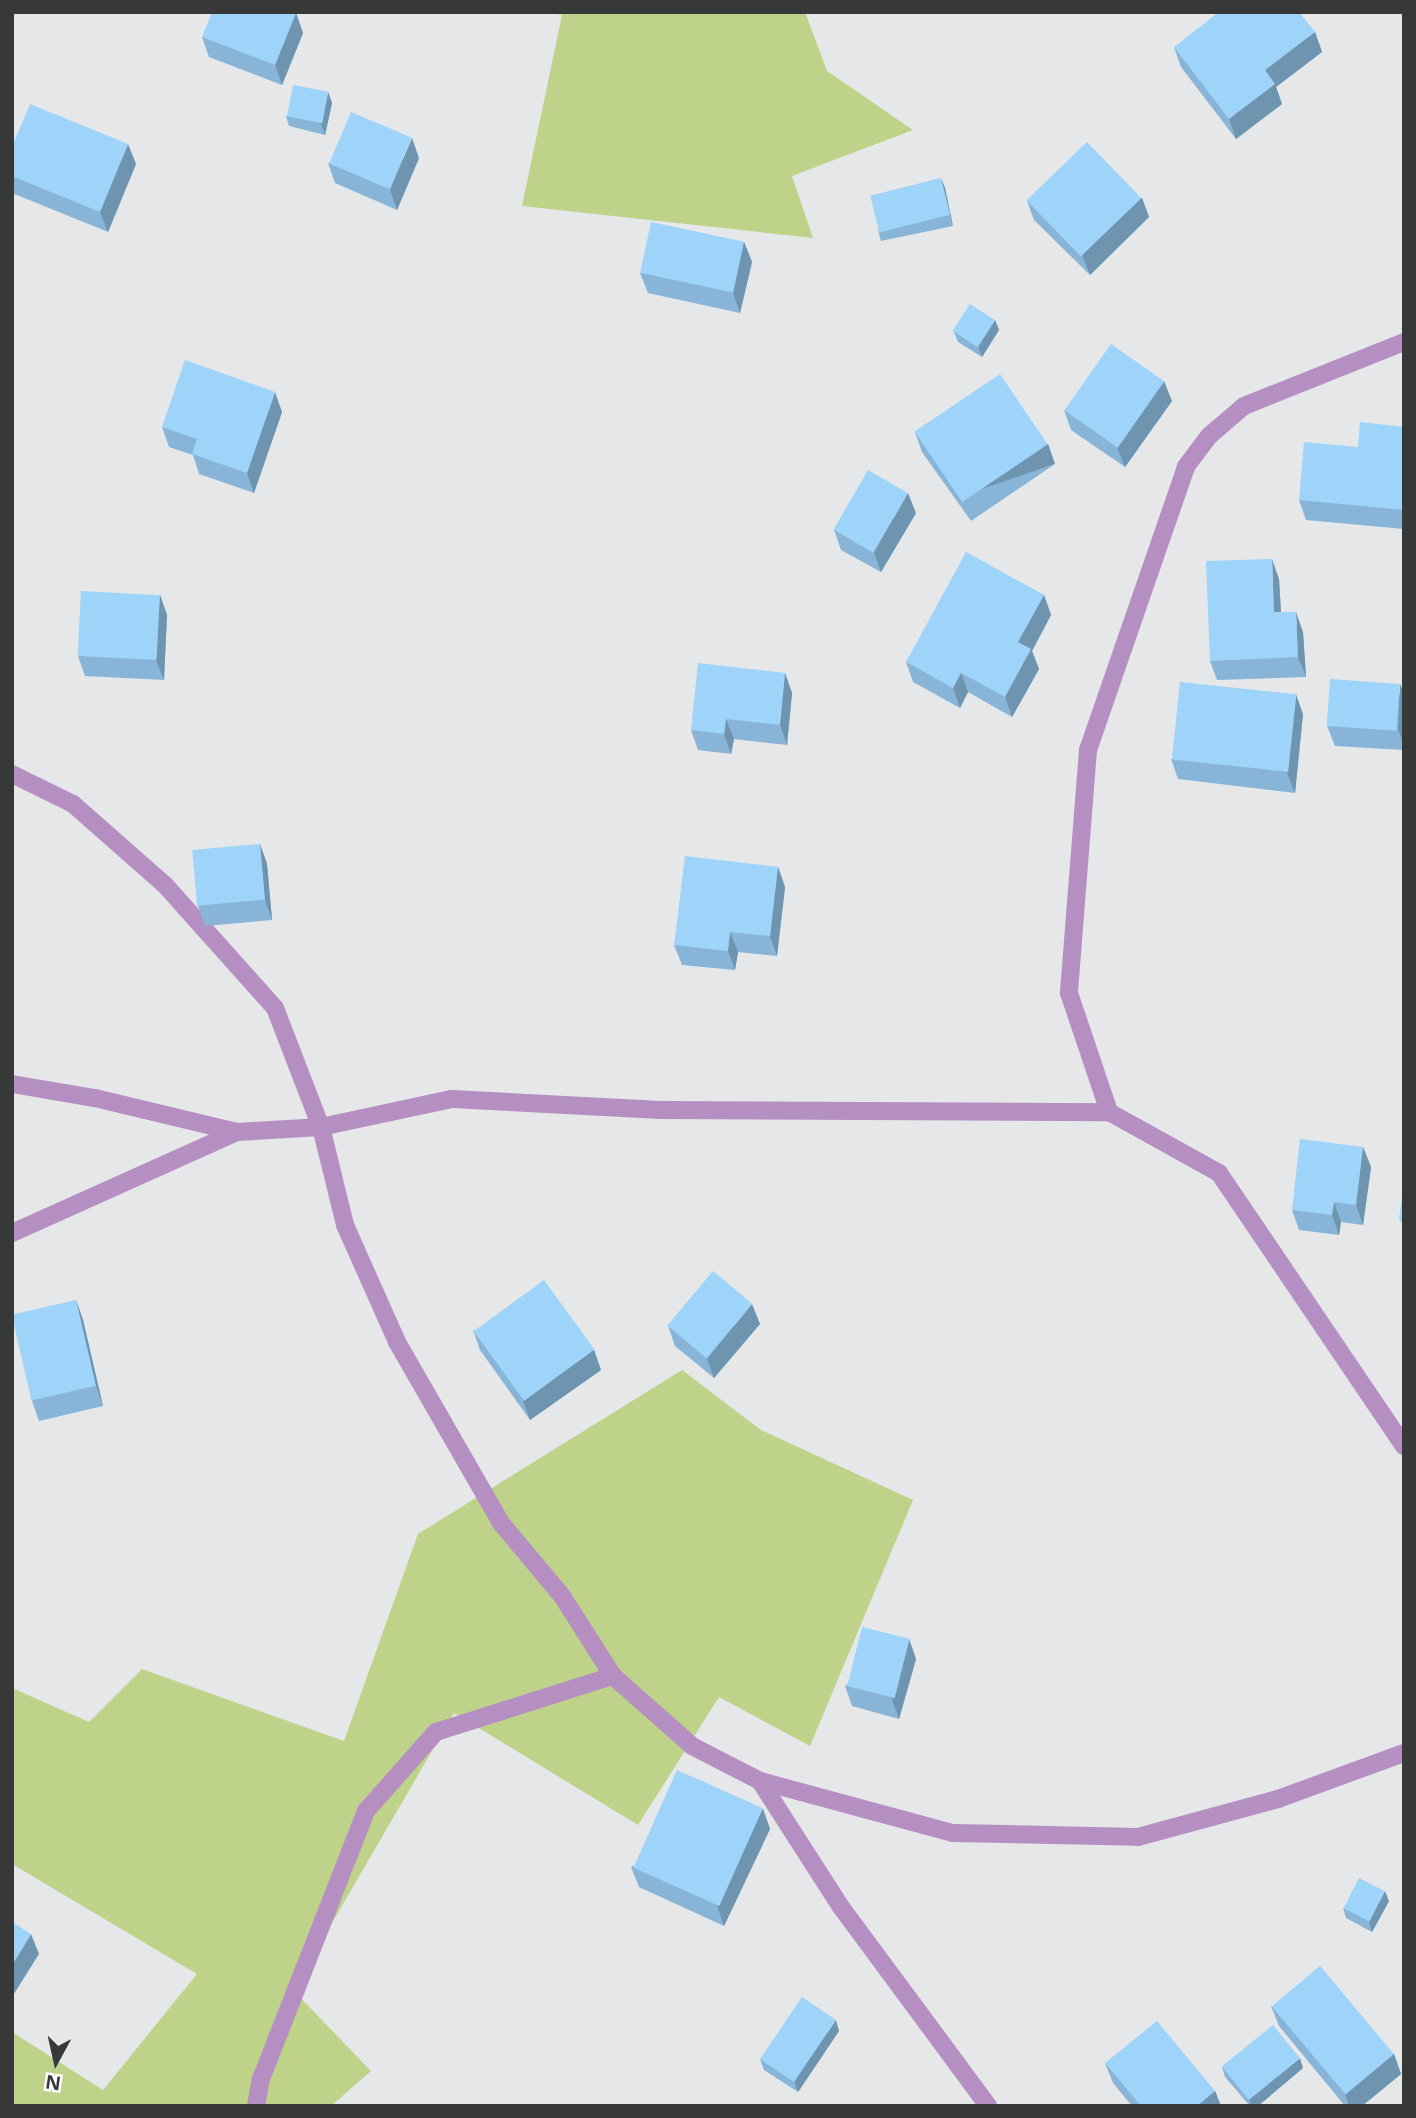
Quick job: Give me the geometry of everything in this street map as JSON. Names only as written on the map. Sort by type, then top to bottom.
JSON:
[{"type":"street","points":[[1109,1112],[1069,993],[1088,750],[1186,467],[1209,436],[1244,406],[1404,342]]},
{"type":"street","points":[[12,774],[74,804],[165,885],[275,1009],[321,1127],[345,1226],[397,1342],[501,1523],[562,1596],[613,1676],[692,1746],[760,1781],[953,1833],[1138,1837],[1278,1799],[1404,1753]]},
{"type":"street","points":[[12,1084],[95,1098],[237,1132],[321,1127],[452,1099],[661,1110],[1109,1112],[1219,1172],[1404,1446]]},
{"type":"street","points":[[12,1233],[237,1132]]},
{"type":"street","points":[[256,2106],[261,2079],[366,1811],[436,1732],[613,1676]]},
{"type":"street","points":[[760,1781],[841,1907],[988,2106]]},
{"type":"green space","points":[[545,12],[805,12],[827,71],[913,130],[792,176],[813,238],[522,206],[562,15]]},
{"type":"green space","points":[[682,1370],[761,1430],[913,1500],[810,1746],[719,1697],[638,1825],[454,1713],[293,1990],[371,2071],[331,2106],[12,2106],[12,2032],[103,2090],[197,1974],[12,1864],[12,1688],[89,1722],[142,1669],[344,1741],[418,1534]]},
{"type":"building","points":[[212,12],[296,13],[275,65],[202,37]]},
{"type":"building","points":[[1219,12],[1299,12],[1315,32],[1265,70],[1275,84],[1229,119],[1174,47]]},
{"type":"building","points":[[293,85],[328,92],[322,123],[287,116]]},
{"type":"building","points":[[30,104],[128,144],[100,212],[12,176],[12,147]]},
{"type":"building","points":[[351,112],[412,138],[390,189],[329,164]]},
{"type":"building","points":[[1087,142],[1141,198],[1081,256],[1027,200]]},
{"type":"building","points":[[941,178],[950,215],[879,233],[870,196]]},
{"type":"building","points":[[651,222],[744,242],[733,293],[640,273]]},
{"type":"building","points":[[970,304],[995,320],[978,347],[953,331]]},
{"type":"building","points":[[1111,344],[1164,381],[1118,448],[1065,410]]},
{"type":"building","points":[[185,360],[275,392],[247,473],[192,454],[197,439],[162,427]]},
{"type":"building","points":[[1000,374],[1048,444],[962,502],[915,432]]},
{"type":"building","points":[[1360,422],[1404,427],[1404,510],[1299,500],[1304,442],[1358,447]]},
{"type":"building","points":[[868,470],[908,493],[873,553],[834,530]]},
{"type":"building","points":[[966,552],[1044,595],[1018,642],[1031,649],[1005,697],[961,673],[953,688],[906,662]]},
{"type":"building","points":[[1272,559],[1274,612],[1296,612],[1298,657],[1210,661],[1206,561]]},
{"type":"building","points":[[81,591],[160,595],[156,660],[78,656]]},
{"type":"building","points":[[698,663],[785,673],[780,725],[726,719],[724,734],[691,730]]},
{"type":"building","points":[[1330,679],[1400,684],[1397,731],[1327,726]]},
{"type":"building","points":[[1180,682],[1296,694],[1288,772],[1172,760]]},
{"type":"building","points":[[260,844],[265,900],[197,906],[192,850]]},
{"type":"building","points":[[685,856],[778,867],[770,936],[730,932],[728,951],[674,945]]},
{"type":"building","points":[[1300,1139],[1363,1147],[1356,1205],[1334,1202],[1332,1215],[1292,1210]]},
{"type":"building","points":[[1404,1183],[1404,1226],[1399,1219]]},
{"type":"building","points":[[713,1271],[752,1304],[706,1358],[667,1325]]},
{"type":"building","points":[[544,1280],[595,1350],[524,1401],[474,1331]]},
{"type":"building","points":[[76,1300],[96,1386],[31,1401],[12,1315]]},
{"type":"building","points":[[862,1627],[910,1639],[895,1698],[847,1686]]},
{"type":"building","points":[[677,1770],[763,1808],[719,1906],[633,1868]]},
{"type":"building","points":[[1359,1878],[1385,1891],[1369,1921],[1344,1908]]},
{"type":"building","points":[[12,1922],[31,1934],[12,1965]]},
{"type":"building","points":[[1320,1966],[1394,2054],[1346,2095],[1272,2006]]},
{"type":"building","points":[[802,1997],[836,2020],[794,2082],[760,2059]]},
{"type":"building","points":[[1157,2021],[1215,2091],[1197,2106],[1141,2106],[1105,2063]]},
{"type":"building","points":[[1273,2025],[1300,2058],[1249,2100],[1222,2067]]}]
